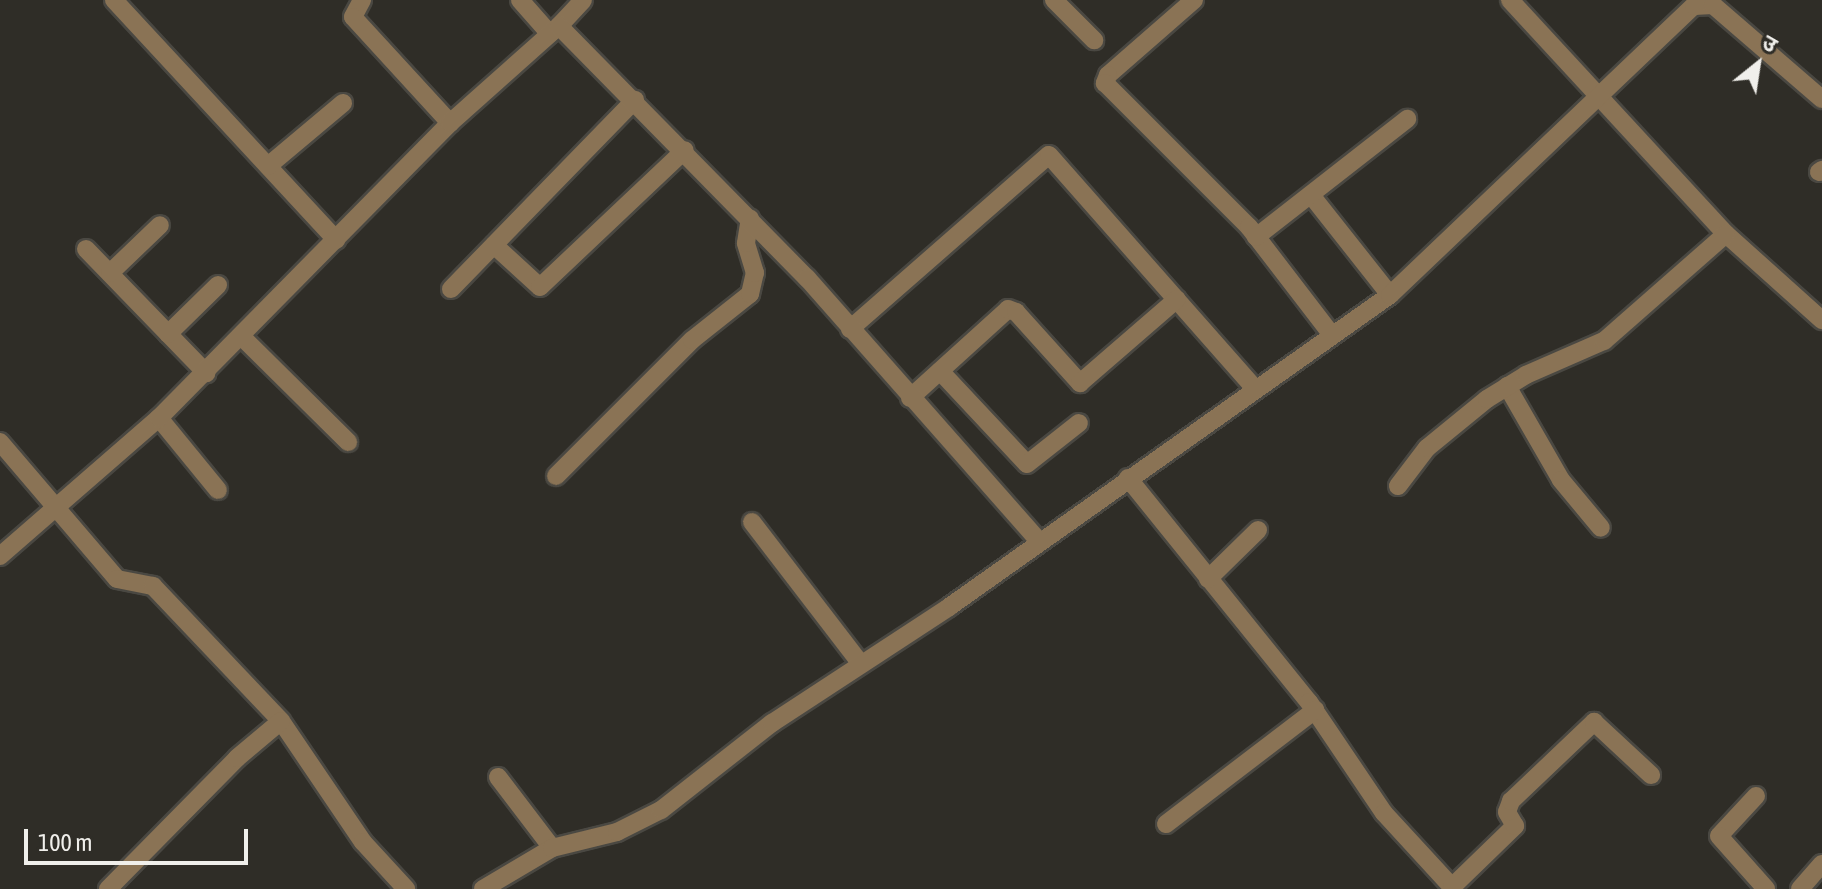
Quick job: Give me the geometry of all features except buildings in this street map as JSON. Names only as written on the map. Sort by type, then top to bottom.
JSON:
[{"type":"street","points":[[114,0],[336,240]]},
{"type":"street","points":[[362,0],[353,17],[450,123]]},
{"type":"street","points":[[520,0],[635,100],[685,150],[750,218],[1039,541]]},
{"type":"street","points":[[0,556],[159,418],[243,338],[450,123],[555,30],[583,0]]},
{"type":"street","points":[[1054,0],[1094,40]]},
{"type":"street","points":[[1194,0],[1108,75],[1105,83],[1256,237],[1332,335]]},
{"type":"street","points":[[1510,0],[1726,234],[1822,320]]},
{"type":"street","points":[[483,889],[552,848],[617,832],[651,816],[860,663],[1390,295],[1694,6],[1706,2],[1822,99]]},
{"type":"street","points":[[451,289],[635,100]]},
{"type":"street","points":[[268,166],[343,103]]},
{"type":"street","points":[[1256,237],[1407,119]]},
{"type":"street","points":[[494,245],[540,287],[685,150]]},
{"type":"street","points":[[850,329],[1049,155],[1255,389]]},
{"type":"street","points":[[1311,195],[1390,295]]},
{"type":"street","points":[[556,476],[692,340],[750,294],[755,273],[746,243],[750,218]]},
{"type":"street","points":[[110,273],[160,225]]},
{"type":"street","points":[[1398,486],[1427,448],[1507,386],[1604,341],[1726,234]]},
{"type":"street","points":[[86,249],[206,373]]},
{"type":"street","points":[[168,334],[218,285]]},
{"type":"street","points":[[910,398],[1012,309],[1080,383],[1177,299]]},
{"type":"street","points":[[243,338],[348,442]]},
{"type":"street","points":[[940,371],[1027,464],[1079,423]]},
{"type":"street","points":[[1507,386],[1561,480],[1601,528]]},
{"type":"street","points":[[159,418],[218,490]]},
{"type":"street","points":[[0,442],[58,504],[117,579],[153,586],[281,721],[363,842],[406,889]]},
{"type":"street","points":[[1128,478],[1315,710],[1384,813],[1453,888],[1515,826],[1507,812],[1511,801],[1594,722],[1601,723],[1651,775]]},
{"type":"street","points":[[752,522],[860,663]]},
{"type":"street","points":[[1208,579],[1258,530]]},
{"type":"street","points":[[1166,824],[1315,710]]},
{"type":"street","points":[[108,889],[219,775],[281,721]]},
{"type":"street","points":[[498,777],[552,848]]},
{"type":"street","points":[[1756,796],[1719,836],[1766,889]]},
{"type":"street","points":[[1800,889],[1822,864]]}]
